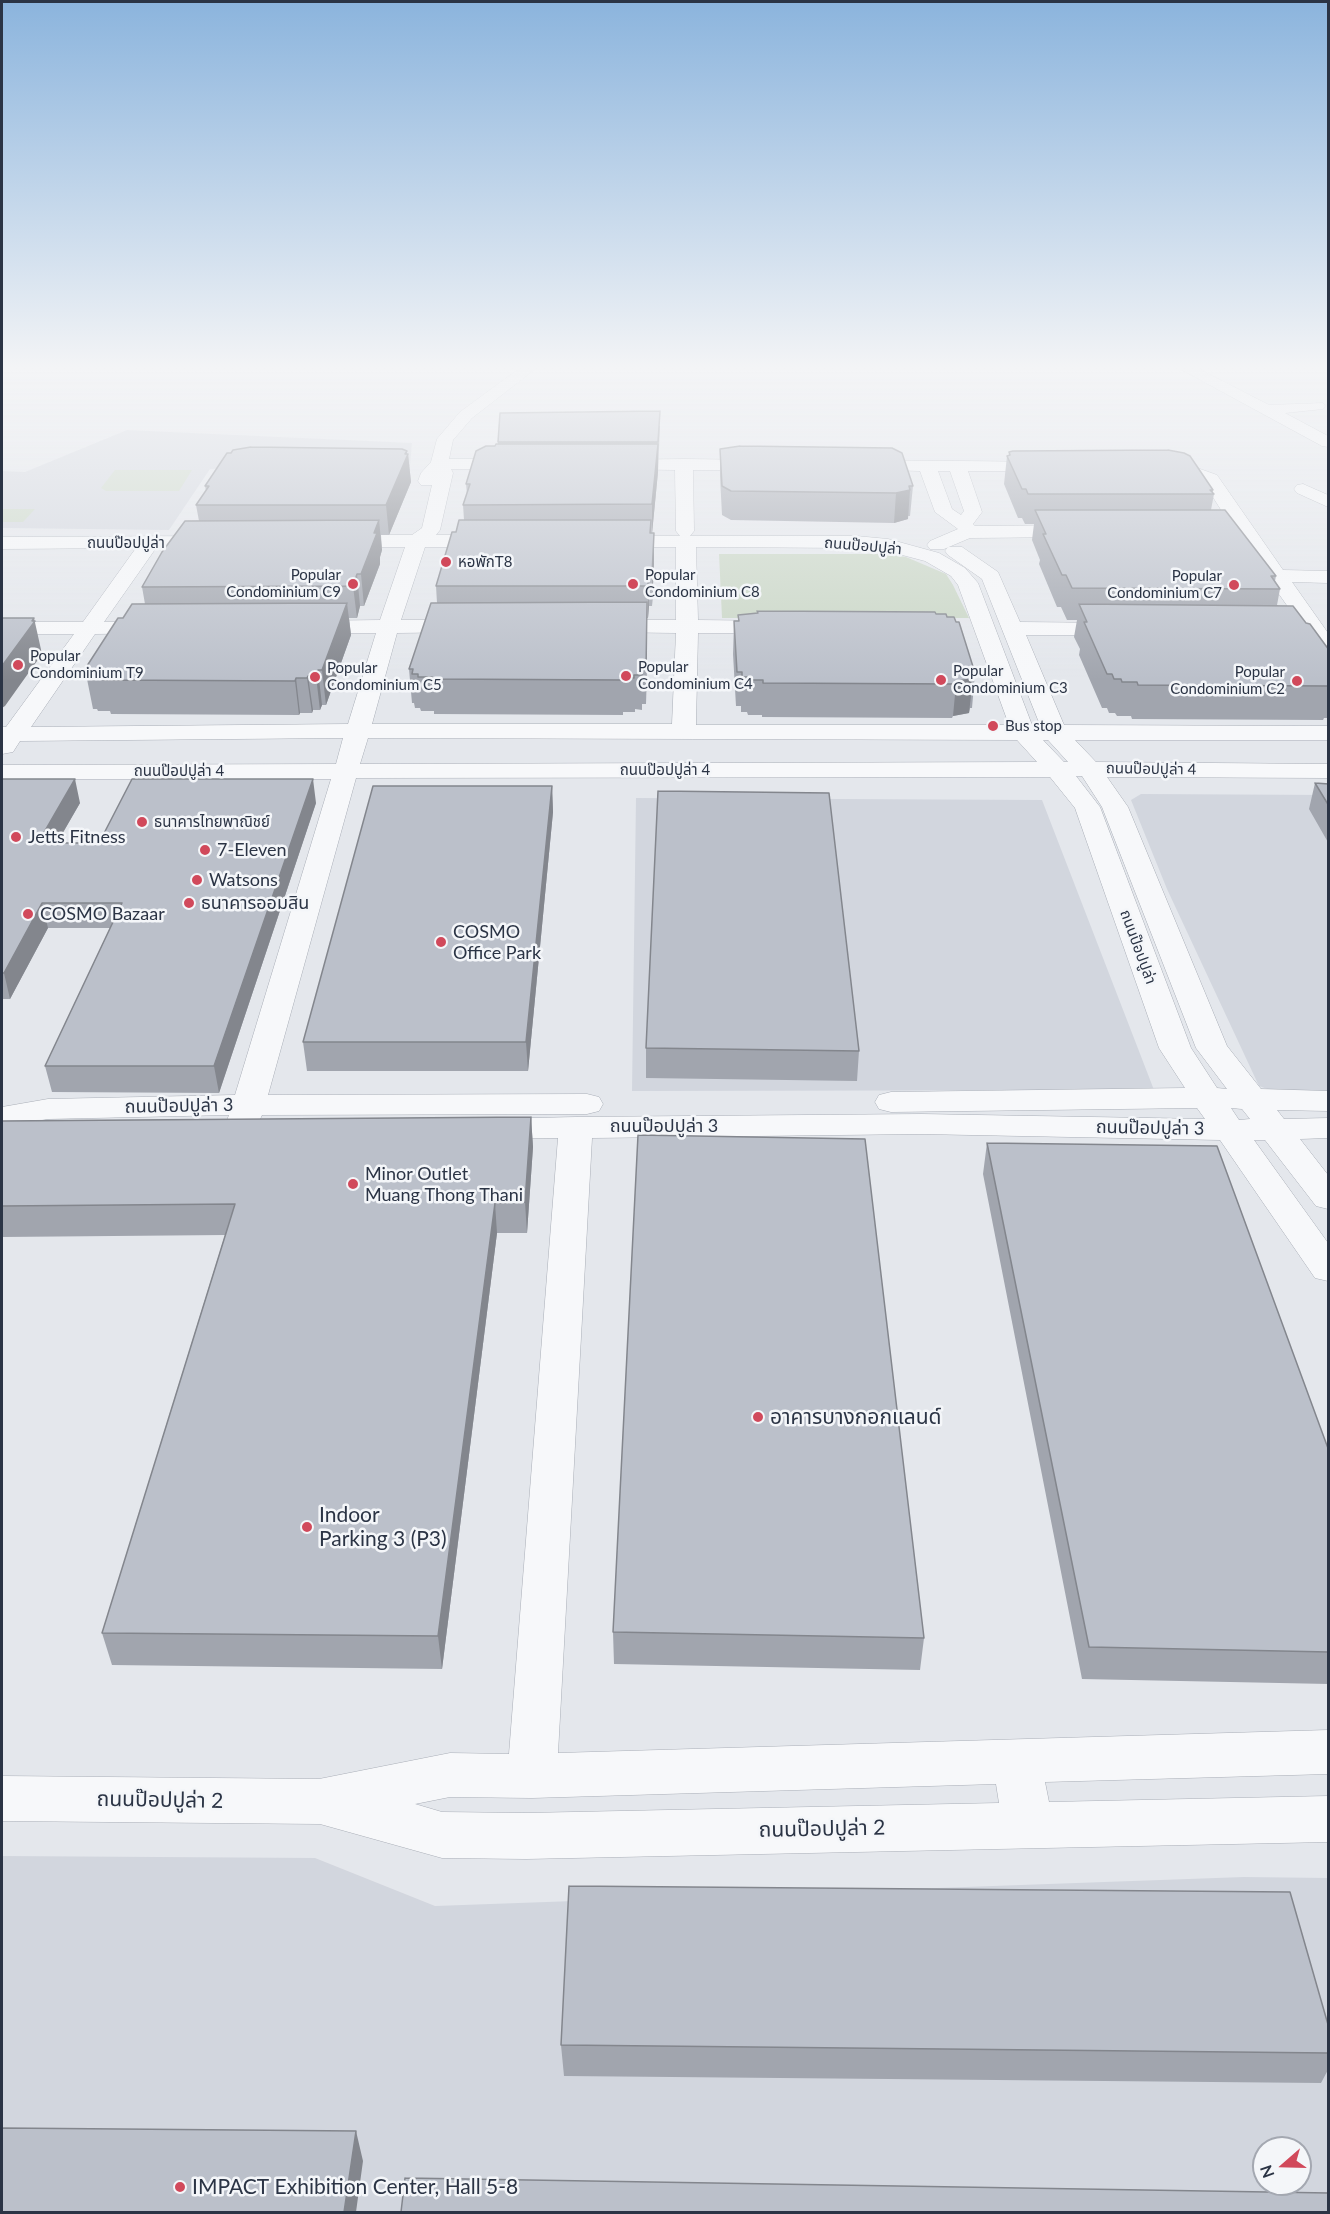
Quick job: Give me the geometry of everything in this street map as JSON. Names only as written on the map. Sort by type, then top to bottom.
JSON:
[{"type":"street","points":[[244,1119],[356,730],[388,627],[444,473]]},
{"type":"street","points":[[684,473],[687,626],[684,731]]},
{"type":"street","points":[[930,473],[944,512],[967,528],[1095,535],[988,538],[967,543],[957,552]]},
{"type":"street","points":[[937,545],[967,528],[973,512],[960,473]]},
{"type":"street","points":[[1197,473],[1208,477],[1236,537],[1277,576],[1322,638]]},
{"type":"street","points":[[1314,483],[1329,502]]},
{"type":"street","name":"ถนนป๊อปปูล่า","points":[[2,532],[228,537],[150,543],[2,543]]},
{"type":"street","name":"ถนนป๊อปปูล่า","points":[[593,536],[884,533],[957,552],[974,562],[990,576],[1014,628],[1055,733],[1080,777],[1087,807],[1175,1048],[1229,1130],[1329,1269]]},
{"type":"street","points":[[316,536],[421,534],[511,536]]},
{"type":"street","name":"ถนนป๊อปปูล่า","points":[[686,536],[888,545],[919,553],[950,567],[968,583],[1023,732],[1115,807],[1212,1048],[1329,1198]]},
{"type":"street","points":[[5,740],[91,628],[150,543]]},
{"type":"street","points":[[1277,576],[1329,577]]},
{"type":"street","points":[[281,627],[484,626]]},
{"type":"street","points":[[579,626],[794,627]]},
{"type":"street","points":[[2,628],[174,628]]},
{"type":"street","points":[[961,628],[985,628]]},
{"type":"street","points":[[1014,628],[1142,629]]},
{"type":"street","points":[[1293,629],[1322,638]]},
{"type":"street","points":[[5,740],[356,730],[1329,733]]},
{"type":"street","name":"ถนนป๊อปปูล่า 4","points":[[2,772],[344,778],[600,778],[1080,777],[1329,771]]},
{"type":"street","name":"ถนนป๊อปปูล่า 4","points":[[1080,777],[1329,788]]},
{"type":"street","name":"ถนนป๊อปปูล่า 4","points":[[2,786],[344,778]]},
{"type":"street","name":"ถนนป๊อปปูล่า 3","points":[[2,1127],[33,1136],[244,1119],[561,1105],[1207,1098],[1329,1101]]},
{"type":"street","name":"ถนนป๊อปปูล่า 3","points":[[2,1117],[48,1110],[244,1119],[576,1127],[921,1125],[1229,1130],[1329,1128]]},
{"type":"street","points":[[532,1776],[576,1127]]},
{"type":"street","name":"ถนนป๊อปปูล่า 2","points":[[2,1799],[319,1802],[450,1774],[532,1776],[1329,1752]]},
{"type":"street","points":[[1016,1761],[1028,1824]]},
{"type":"street","name":"ถนนป๊อปปูล่า 2","points":[[319,1802],[442,1835],[526,1836],[1329,1819]]},
{"type":"shaded area","points":[[2,473],[207,473],[169,530],[2,528]]},
{"type":"shaded area","points":[[1141,794],[1328,795],[1328,1094],[1281,1094],[1259,1086],[1167,889],[1131,800]]},
{"type":"shaded area","points":[[636,798],[1042,800],[1154,1090],[632,1091]]},
{"type":"shaded area","points":[[2,1856],[315,1858],[435,1906],[1244,1877],[1328,1878],[1328,2212],[2,2212]]},
{"type":"green space","points":[[112,473],[190,473],[179,491],[106,491],[101,488]]},
{"type":"green space","points":[[2,509],[35,509],[23,522],[2,522]]},
{"type":"green space","points":[[719,554],[884,554],[906,557],[946,574],[969,618],[722,618]]},
{"type":"building","points":[[213,473],[400,473],[386,505],[196,505],[209,486],[205,486]]},
{"type":"building","points":[[469,473],[655,473],[652,504],[463,505],[470,484],[466,484]]},
{"type":"building","points":[[721,473],[909,473],[913,486],[909,486],[910,490],[896,493],[731,491],[722,486]]},
{"type":"building","points":[[1015,473],[1202,473],[1214,494],[1028,494],[1026,489],[1022,489]]},
{"type":"building","points":[[1035,510],[1225,510],[1276,576],[1271,576],[1280,589],[1072,588],[1066,575],[1062,575],[1043,534],[1046,534]]},
{"type":"building","points":[[379,520],[374,533],[377,533],[361,574],[357,574],[353,586],[142,587],[162,552],[185,521]]},
{"type":"building","points":[[459,520],[651,520],[650,533],[654,533],[652,575],[648,574],[648,586],[436,586],[452,532],[456,532]]},
{"type":"building","points":[[647,602],[646,670],[642,670],[642,675],[634,675],[634,678],[623,678],[623,680],[431,679],[432,677],[418,677],[418,674],[412,674],[413,669],[409,669],[431,603]]},
{"type":"building","points":[[347,603],[322,670],[318,670],[316,676],[296,678],[295,681],[104,680],[106,677],[91,677],[93,674],[86,674],[90,669],[85,669],[118,618],[123,618],[132,604]]},
{"type":"building","points":[[1079,604],[1293,606],[1329,650],[1329,686],[1138,685],[1137,682],[1122,682],[1121,679],[1114,679],[1112,674],[1107,674],[1084,622],[1087,622]]},
{"type":"building","points":[[757,611],[935,612],[946,614],[947,617],[954,617],[956,622],[959,622],[975,673],[972,673],[973,679],[955,681],[956,684],[763,683],[763,680],[749,680],[748,677],[742,677],[742,672],[737,672],[734,621],[739,621],[738,615],[758,613]]},
{"type":"building","points":[[2,618],[34,618],[32,621],[35,621],[2,666]]},
{"type":"building","points":[[2,779],[75,779],[38,843],[99,843],[132,779],[313,779],[214,1066],[45,1066],[122,903],[42,903],[2,973]]},
{"type":"building","points":[[1315,783],[1329,784],[1329,806]]},
{"type":"building","name":"COSMO Office Park","points":[[373,786],[552,786],[526,1042],[303,1042]]},
{"type":"building","points":[[658,791],[829,793],[859,1051],[646,1048]]},
{"type":"building","name":"Indoor Parking 3 (P3)","points":[[531,1117],[525,1202],[495,1203],[438,1636],[102,1633],[235,1204],[2,1206],[2,1121]]},
{"type":"building","name":"อาคารบางกอกแลนด์","points":[[638,1135],[865,1139],[924,1638],[613,1632]]},
{"type":"building","points":[[987,1143],[1217,1146],[1329,1451],[1329,1652],[1089,1647]]},
{"type":"building","points":[[569,1886],[1290,1892],[1329,2028],[1329,2053],[561,2045]]},
{"type":"building","name":"IMPACT Exhibition Center, Hall 5-8","points":[[2,2128],[356,2131],[344,2212],[2,2212]]},
{"type":"building","points":[[405,2178],[1252,2192],[1252,2196],[1312,2196],[1312,2193],[1329,2193],[1329,2212],[401,2212]]},
{"type":"place","name":"หอพักT8","points":[[446,562]]},
{"type":"place","name":"Popular Condominium C9","points":[[353,584]]},
{"type":"place","name":"Popular Condominium C8","points":[[633,584]]},
{"type":"place","name":"Popular Condominium C7","points":[[1234,585]]},
{"type":"place","name":"Popular Condominium T9","points":[[18,665]]},
{"type":"place","name":"Popular Condominium C4","points":[[626,676]]},
{"type":"place","name":"Popular Condominium C5","points":[[315,677]]},
{"type":"place","name":"Popular Condominium C3","points":[[941,680]]},
{"type":"place","name":"Popular Condominium C2","points":[[1297,681]]},
{"type":"place","name":"Bus stop","points":[[993,726]]},
{"type":"place","name":"ธนาคารไทยพาณิชย์","points":[[142,822]]},
{"type":"place","name":"Jetts Fitness","points":[[16,837]]},
{"type":"place","name":"7-Eleven","points":[[205,850]]},
{"type":"place","name":"Watsons","points":[[197,880]]},
{"type":"place","name":"ธนาคารออมสิน","points":[[189,903]]},
{"type":"place","name":"COSMO Bazaar","points":[[28,914]]},
{"type":"place","name":"COSMO Office Park","points":[[441,942]]},
{"type":"place","name":"Minor Outlet Muang Thong Thani","points":[[353,1184]]},
{"type":"place","name":"อาคารบางกอกแลนด์","points":[[758,1417]]},
{"type":"place","name":"Indoor Parking 3 (P3)","points":[[307,1527]]},
{"type":"place","name":"IMPACT Exhibition Center, Hall 5-8","points":[[180,2187]]}]
